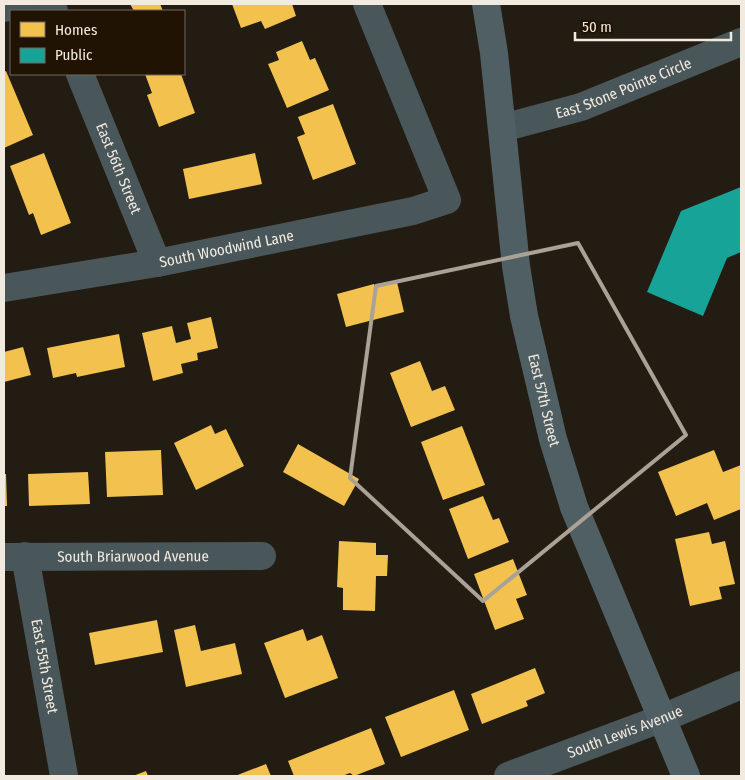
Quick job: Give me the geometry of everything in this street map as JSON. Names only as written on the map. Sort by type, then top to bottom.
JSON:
[{"type":"main road","name":"East 57th Street","points":[[486,4],[502,128],[516,266],[524,316],[562,470],[574,507],[686,776]]},
{"type":"street","points":[[4,8],[26,4]]},
{"type":"street","name":"South Woodwind Lane","points":[[4,288],[158,263],[413,211],[447,200],[367,4]]},
{"type":"street","name":"East Stone Pointe Circle","points":[[502,128],[582,107],[741,42]]},
{"type":"street","name":"East 56th Street","points":[[80,75],[158,263]]},
{"type":"street","name":"South Briarwood Avenue","points":[[14,557],[262,556]]},
{"type":"street","name":"East 55th Street","points":[[14,557],[64,776]]},
{"type":"street","name":"South Lewis Avenue","points":[[508,776],[662,718],[741,684]]},
{"type":"highlighted area","points":[[578,243],[686,435],[483,601],[350,478],[376,286]]},
{"type":"building: Homes","points":[[130,4],[160,4],[163,10],[133,10]]},
{"type":"building: Homes","points":[[232,4],[292,4],[296,16],[265,29],[261,21],[241,28]]},
{"type":"building: Homes","points":[[302,41],[310,60],[315,58],[329,90],[287,108],[268,64],[279,60],[276,52]]},
{"type":"building: Homes","points":[[6,71],[33,135],[4,148],[4,72]]},
{"type":"building: Homes","points":[[145,75],[181,75],[195,113],[159,127],[147,95],[152,93]]},
{"type":"building: Homes","points":[[333,104],[356,164],[313,180],[297,137],[305,134],[298,117]]},
{"type":"building: Homes","points":[[44,153],[71,223],[41,235],[33,213],[29,215],[10,166]]},
{"type":"building: Homes","points":[[255,153],[262,184],[189,199],[183,169]]},
{"type":"building: Homes","points":[[397,282],[404,312],[346,327],[337,294],[374,284],[375,288]]},
{"type":"building: Homes","points":[[211,317],[218,348],[197,353],[198,360],[181,364],[183,373],[153,381],[142,333],[172,326],[176,343],[191,339],[187,323]]},
{"type":"building: Homes","points":[[119,334],[125,367],[77,377],[76,373],[53,378],[47,348]]},
{"type":"building: Homes","points":[[23,347],[31,375],[4,382],[4,352]]},
{"type":"building: Homes","points":[[420,361],[432,391],[445,386],[455,410],[411,427],[390,373]]},
{"type":"building: Homes","points":[[211,425],[215,434],[226,429],[244,466],[196,490],[174,443]]},
{"type":"building: Homes","points":[[462,426],[485,485],[443,500],[421,442]]},
{"type":"building: Homes","points":[[298,444],[359,479],[344,506],[283,472]]},
{"type":"building: Homes","points":[[161,450],[163,495],[107,497],[105,452]]},
{"type":"building: Homes","points":[[714,450],[723,472],[741,465],[741,509],[714,520],[707,503],[676,516],[658,472]]},
{"type":"building: Homes","points":[[88,472],[90,504],[29,506],[28,474]]},
{"type":"building: Homes","points":[[4,474],[6,474],[7,506],[4,506]]},
{"type":"building: Homes","points":[[483,496],[493,520],[499,518],[509,542],[468,559],[449,509]]},
{"type":"building: Homes","points":[[709,532],[712,544],[725,541],[735,584],[719,587],[722,599],[690,606],[675,539]]},
{"type":"building: Homes","points":[[339,541],[376,543],[376,555],[388,555],[387,576],[376,576],[375,611],[343,610],[343,588],[337,587]]},
{"type":"building: Homes","points":[[513,559],[527,595],[516,599],[524,619],[495,630],[474,574]]},
{"type":"building: Homes","points":[[157,620],[163,652],[95,665],[89,633]]},
{"type":"building: Homes","points":[[195,625],[201,651],[235,643],[242,674],[186,687],[174,630]]},
{"type":"building: Homes","points":[[303,629],[307,641],[322,635],[338,678],[285,698],[264,643]]},
{"type":"building: Homes","points":[[535,668],[545,693],[526,701],[528,706],[482,724],[471,694]]},
{"type":"building: Homes","points":[[454,690],[469,730],[401,757],[385,717]]},
{"type":"building: Homes","points":[[371,728],[385,764],[354,776],[350,773],[342,776],[294,776],[288,761]]},
{"type":"building: Homes","points":[[266,764],[271,776],[235,776]]},
{"type":"building: Homes","points":[[146,771],[148,776],[133,776]]},
{"type":"building: Public","points":[[741,187],[741,252],[727,258],[703,316],[647,292],[681,211]]}]
